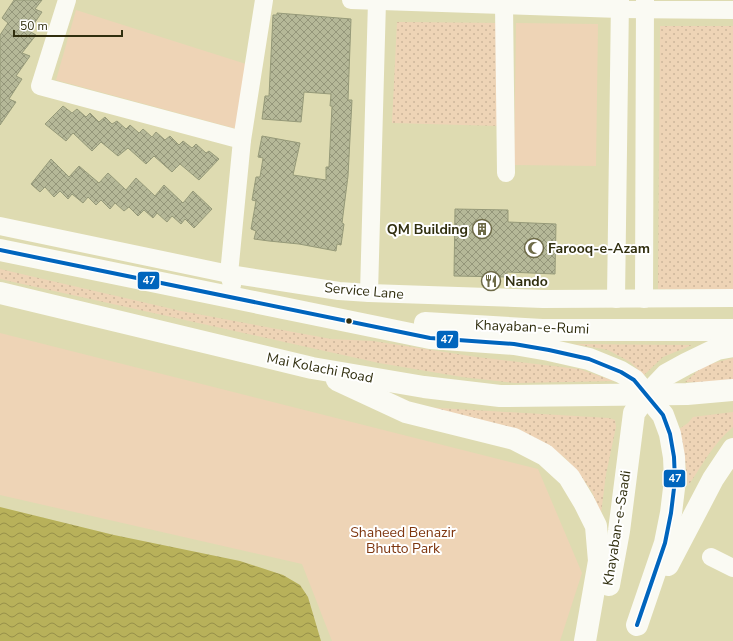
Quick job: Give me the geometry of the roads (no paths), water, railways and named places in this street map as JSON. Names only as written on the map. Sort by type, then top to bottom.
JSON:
[{"type":"main road","points":[[0,250],[430,338],[514,344],[549,350],[589,359],[621,372],[634,380],[663,415],[670,434],[674,457],[675,480],[671,513],[665,543],[634,633]]},
{"type":"main road","name":"Mai Kolachi Road","points":[[0,293],[312,368],[424,387],[500,396],[647,395]]},
{"type":"main road","name":"Khayaban-e-Rumi","points":[[330,317],[542,330],[733,330]]},
{"type":"main road","points":[[647,395],[666,375],[717,349],[733,346]]},
{"type":"main road","points":[[312,368],[406,412],[514,439],[545,455],[569,477],[596,526],[599,561],[585,641]]},
{"type":"main road","points":[[647,395],[687,394],[733,390]]},
{"type":"main road","name":"Khayaban-e-Saadi","points":[[590,641],[609,584],[619,531],[634,413],[647,395]]},
{"type":"main road","points":[[634,633],[712,479],[733,449]]},
{"type":"street","points":[[67,0],[40,86],[242,140]]},
{"type":"street","points":[[238,298],[229,274],[242,140],[264,0]]},
{"type":"street","points":[[351,0],[504,5],[620,4],[733,10]]},
{"type":"street","points":[[369,294],[377,1]]},
{"type":"street","points":[[616,300],[620,4]]},
{"type":"street","points":[[504,5],[506,173]]},
{"type":"street","points":[[644,299],[645,5]]},
{"type":"street","name":"Service Lane","points":[[0,226],[229,274],[339,291],[369,294],[616,300],[733,298]]},
{"type":"street","points":[[711,557],[733,568]]},
{"type":"water","points":[[0,507],[114,535],[240,561],[283,575],[300,585],[308,597],[321,641],[0,641]]},
{"type":"place","name":"QM Building","points":[[482,229]]},
{"type":"place","name":"Farooq-e-Azam","points":[[534,248]]},
{"type":"place","name":"Nando","points":[[491,281]]},
{"type":"park label","name":"Shaheed Benazir Bhutto Park","points":[[403,540]]}]
